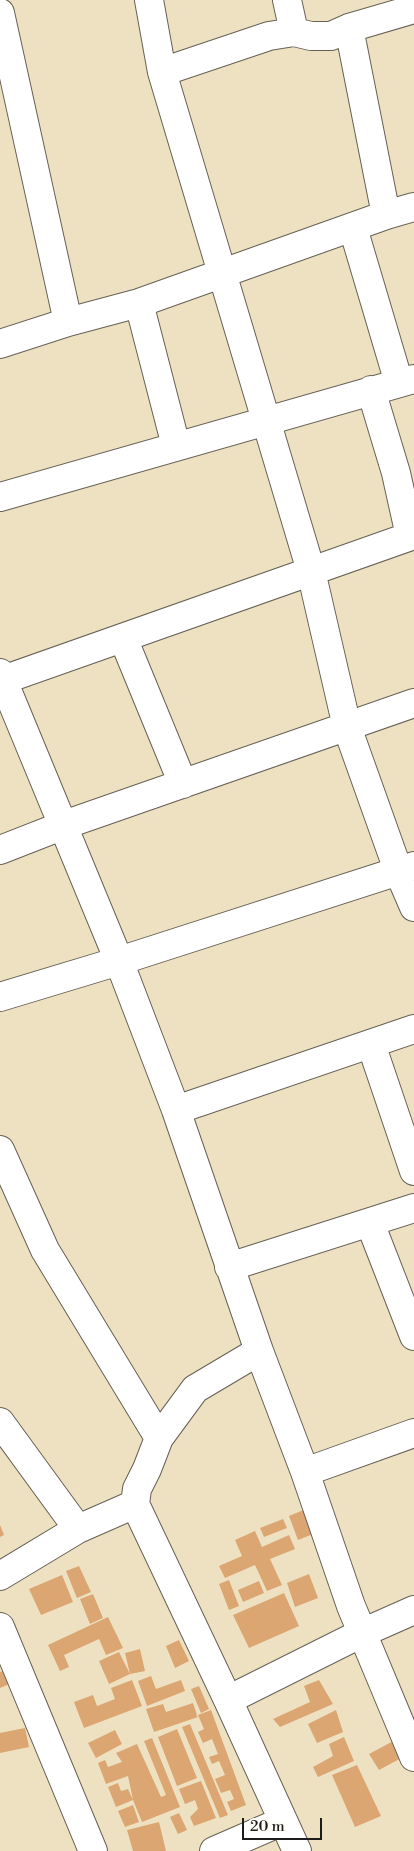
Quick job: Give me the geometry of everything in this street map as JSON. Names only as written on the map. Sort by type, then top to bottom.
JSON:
[{"type":"street","points":[[149,0],[162,72],[311,572],[347,727],[406,868],[414,907]]},
{"type":"street","points":[[288,0],[294,32]]},
{"type":"street","points":[[162,72],[269,36],[294,32],[310,36],[331,36],[349,28],[414,9]]},
{"type":"street","points":[[0,13],[68,322]]},
{"type":"street","points":[[349,28],[386,215]]},
{"type":"street","points":[[0,344],[68,322],[139,304],[386,215],[414,207]]},
{"type":"street","points":[[0,496],[406,381],[353,228]]},
{"type":"street","points":[[139,304],[176,446]]},
{"type":"street","points":[[371,390],[405,471],[412,536],[123,638],[1,678],[64,825],[119,961],[176,1110],[229,1267],[305,1472],[351,1606],[414,1757]]},
{"type":"street","points":[[123,638],[184,784]]},
{"type":"street","points":[[0,850],[64,825],[414,703]]},
{"type":"street","points":[[0,997],[119,961],[406,868]]},
{"type":"street","points":[[176,1110],[414,1029]]},
{"type":"street","points":[[371,1044],[414,1171]]},
{"type":"street","points":[[0,1150],[46,1250],[160,1438]]},
{"type":"street","points":[[229,1267],[414,1208]]},
{"type":"street","points":[[370,1223],[414,1336]]},
{"type":"street","points":[[259,1351],[195,1389],[160,1438],[137,1489],[135,1504],[297,1851]]},
{"type":"street","points":[[0,1422],[78,1529]]},
{"type":"street","points":[[305,1472],[414,1432]]},
{"type":"street","points":[[0,1576],[78,1529],[135,1504]]},
{"type":"street","points":[[228,1700],[414,1610]]},
{"type":"street","points":[[0,1627],[93,1851]]},
{"type":"street","points":[[214,1851],[284,1821]]},
{"type":"building","points":[[311,1507],[321,1531],[298,1540],[289,1516]]},
{"type":"building","points":[[283,1519],[287,1528],[264,1537],[260,1528]]},
{"type":"building","points":[[0,1525],[4,1535],[0,1537]]},
{"type":"building","points":[[255,1531],[262,1547],[289,1535],[295,1549],[270,1559],[282,1585],[267,1591],[255,1565],[225,1578],[219,1566],[242,1556],[235,1540]]},
{"type":"building","points":[[79,1566],[91,1592],[77,1598],[66,1571]]},
{"type":"building","points":[[309,1574],[318,1598],[295,1607],[287,1583]]},
{"type":"building","points":[[62,1575],[73,1602],[41,1615],[29,1589]]},
{"type":"building","points":[[229,1580],[239,1606],[229,1610],[219,1584]]},
{"type":"building","points":[[259,1581],[264,1593],[243,1602],[238,1590]]},
{"type":"building","points":[[284,1593],[299,1626],[249,1648],[233,1615]]},
{"type":"building","points":[[93,1594],[103,1618],[90,1624],[80,1599]]},
{"type":"building","points":[[108,1617],[123,1648],[106,1655],[99,1639],[64,1655],[69,1667],[60,1671],[48,1645]]},
{"type":"building","points":[[179,1640],[189,1661],[175,1668],[166,1646]]},
{"type":"building","points":[[140,1649],[145,1671],[130,1674],[125,1653]]},
{"type":"building","points":[[119,1652],[130,1674],[109,1684],[99,1661]]},
{"type":"building","points":[[8,1669],[14,1682],[0,1688],[0,1672]]},
{"type":"building","points":[[151,1676],[156,1689],[181,1680],[185,1691],[147,1706],[138,1681]]},
{"type":"building","points":[[132,1680],[142,1706],[84,1728],[74,1702],[93,1695],[97,1706],[115,1699],[111,1688]]},
{"type":"building","points":[[319,1680],[333,1704],[280,1727],[273,1719],[310,1702],[304,1686]]},
{"type":"building","points":[[199,1686],[209,1709],[201,1713],[191,1689]]},
{"type":"building","points":[[193,1703],[198,1717],[154,1732],[146,1709],[163,1704],[166,1712]]},
{"type":"building","points":[[211,1710],[246,1805],[231,1811],[227,1802],[234,1799],[230,1790],[221,1793],[215,1779],[225,1775],[219,1761],[212,1764],[209,1757],[218,1754],[212,1739],[203,1743],[198,1732],[204,1729],[198,1715]]},
{"type":"building","points":[[336,1710],[343,1732],[317,1743],[308,1724]]},
{"type":"building","points":[[190,1724],[228,1815],[220,1818],[182,1727]]},
{"type":"building","points":[[25,1728],[29,1747],[0,1753],[0,1733]]},
{"type":"building","points":[[177,1729],[197,1778],[177,1786],[158,1737]]},
{"type":"building","points":[[115,1730],[122,1744],[96,1758],[88,1743]]},
{"type":"building","points":[[344,1737],[354,1761],[318,1777],[313,1767],[333,1756],[329,1744]]},
{"type":"building","points":[[152,1738],[180,1807],[142,1822],[133,1800],[128,1776],[106,1784],[98,1763],[105,1760],[108,1767],[122,1762],[116,1753],[137,1744],[161,1797],[166,1795],[144,1741]]},
{"type":"building","points":[[399,1738],[407,1755],[379,1770],[369,1754]]},
{"type":"building","points":[[357,1765],[381,1816],[355,1827],[332,1775]]},
{"type":"building","points":[[201,1781],[216,1818],[194,1826],[190,1817],[198,1809],[195,1800],[185,1804],[179,1789]]},
{"type":"building","points":[[118,1783],[121,1791],[128,1789],[133,1800],[116,1807],[108,1787]]},
{"type":"building","points":[[133,1805],[139,1822],[125,1827],[118,1811]]},
{"type":"building","points":[[179,1813],[187,1830],[178,1834],[170,1817]]},
{"type":"building","points":[[159,1822],[166,1851],[133,1851],[127,1830]]}]
